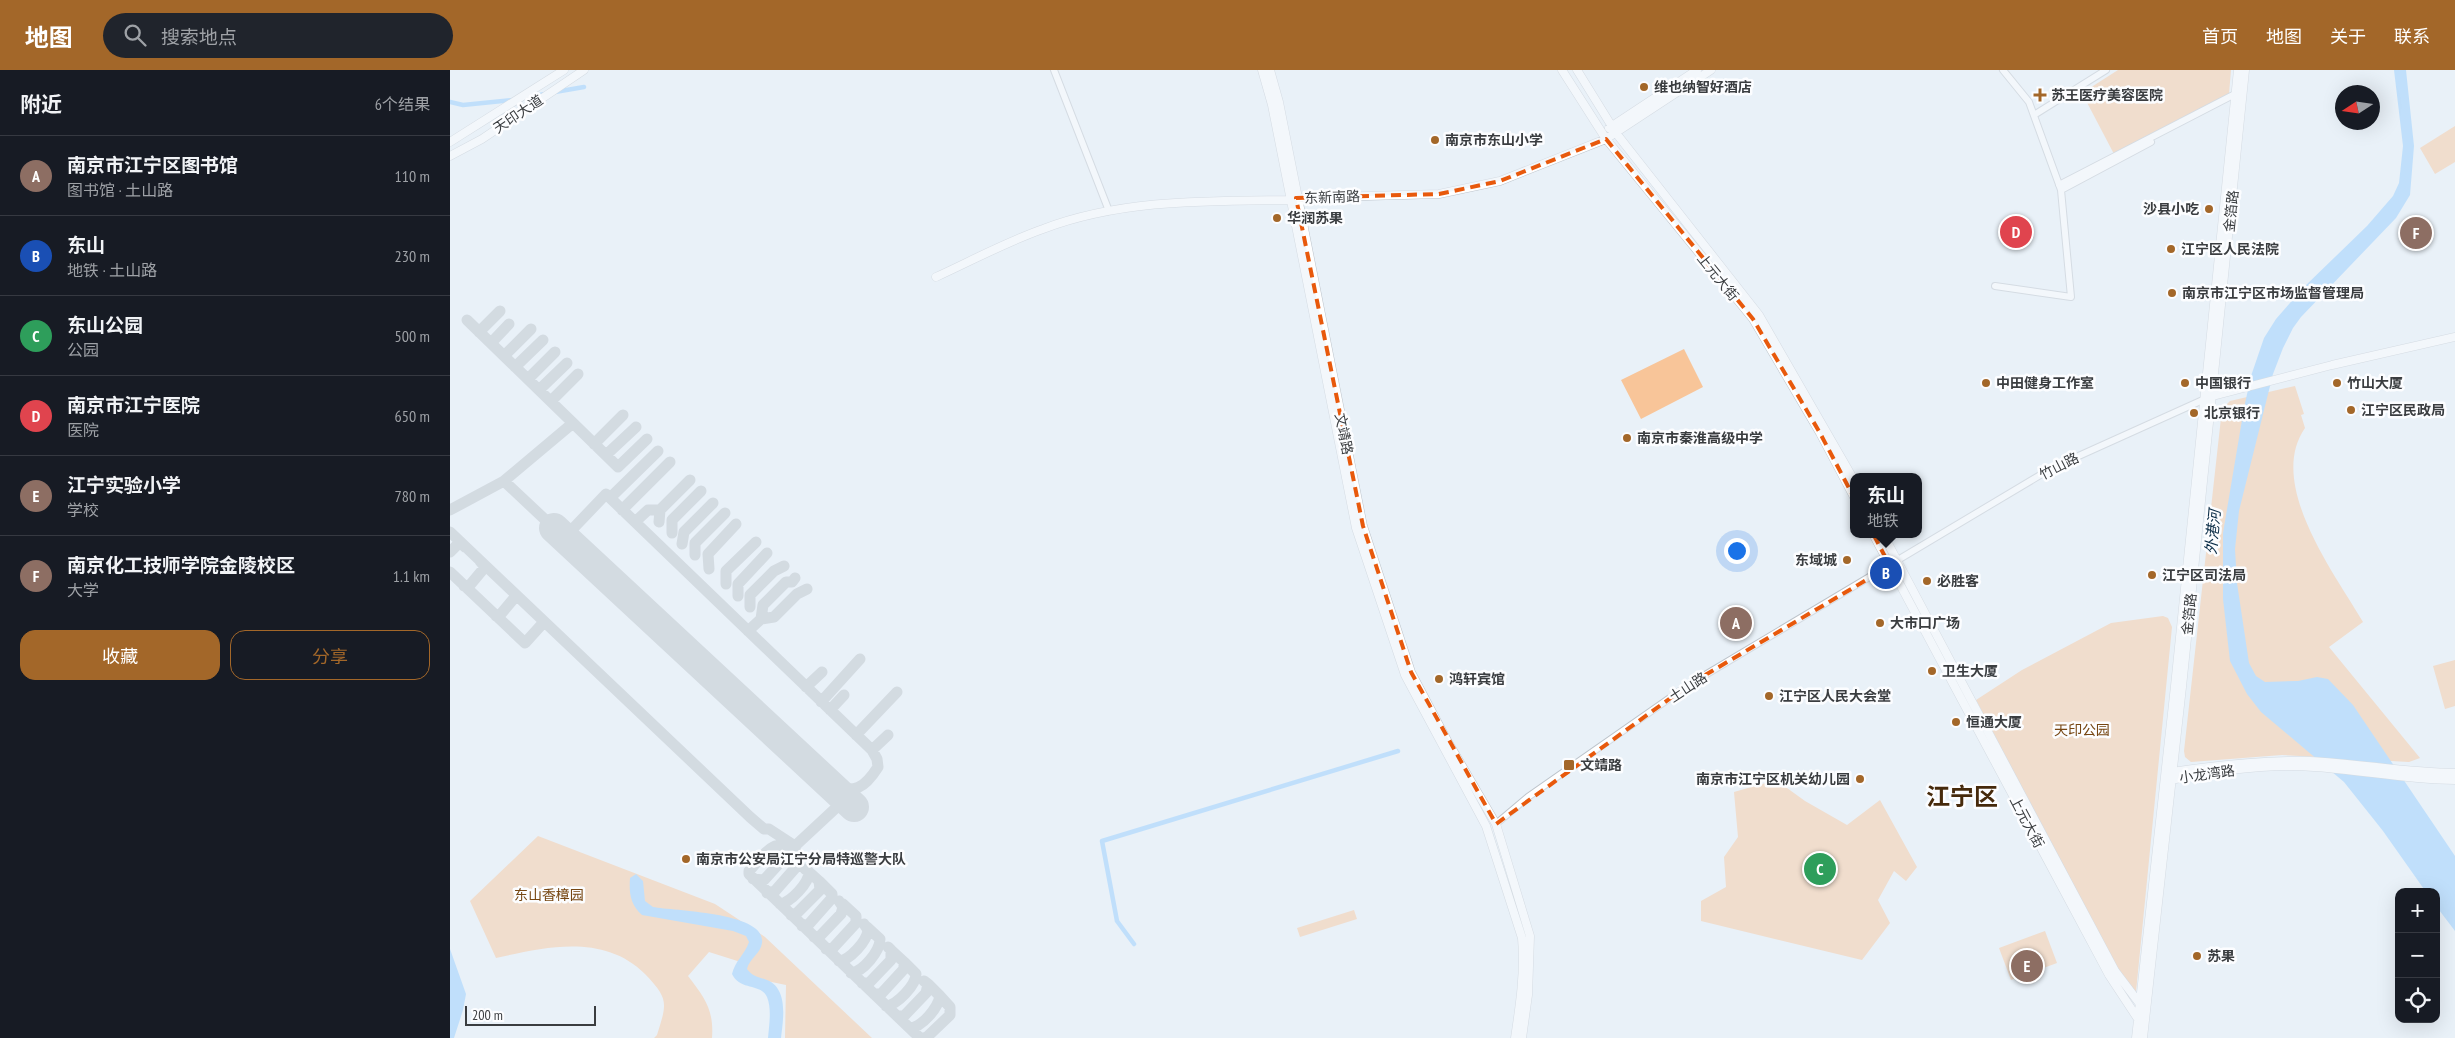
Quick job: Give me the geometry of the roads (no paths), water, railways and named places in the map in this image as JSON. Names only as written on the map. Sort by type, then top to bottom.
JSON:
[{"type":"main road","name":"天印大道","points":[[450,142],[564,70]]},
{"type":"main road","name":"天印大道","points":[[450,156],[482,139],[584,70]]},
{"type":"main road","name":"文靖路","points":[[1262,70],[1272,105],[1293,199],[1363,526],[1411,672],[1496,824],[1530,936],[1528,995],[1522,1038]]},
{"type":"main road","name":"文靖路","points":[[1270,70],[1279,102],[1293,199],[1356,528],[1405,675],[1486,826],[1522,938],[1521,995],[1516,1038]]},
{"type":"main road","name":"上元大街","points":[[1562,70],[1604,135],[1753,320],[1820,433],[1850,489]]},
{"type":"main road","name":"上元大街","points":[[1576,70],[1614,130],[1759,315],[1850,473]]},
{"type":"main road","name":"东新南路","points":[[1614,130],[1697,70]]},
{"type":"main road","name":"东新南路","points":[[936,277],[1044,228],[1109,211],[1167,202],[1439,194],[1500,181],[1614,130],[1711,70]]},
{"type":"main road","name":"金箔路","points":[[2143,1038],[2239,93],[2238,70]]},
{"type":"main road","name":"金箔路","points":[[2239,93],[2245,70]]},
{"type":"main road","name":"竹山路","points":[[2209,398],[2455,337]]},
{"type":"main road","name":"金箔路","points":[[2136,1038],[2139,1002],[2169,778],[2209,398]]},
{"type":"main road","name":"上元大街","points":[[1875,538],[2109,976],[2144,1027]]},
{"type":"main road","name":"上元大街","points":[[1885,538],[2114,972],[2139,1002],[2145,1013]]},
{"type":"main road","name":"小龙湾路","points":[[2169,778],[2229,770],[2312,764],[2455,780]]},
{"type":"main road","name":"小龙湾路","points":[[2430,777],[2455,773]]},
{"type":"street","points":[[1054,70],[1109,211]]},
{"type":"street","points":[[1995,286],[2071,297],[2060,188],[2029,102],[2003,70]]},
{"type":"street","points":[[2034,115],[2106,70]]},
{"type":"street","points":[[2060,188],[2239,93]]},
{"type":"street","name":"竹山路","points":[[1890,566],[2052,468],[2209,398]]},
{"type":"street","name":"土山路","points":[[1496,824],[1528,797],[1690,684],[1890,566]]},
{"type":"water","points":[[2394,70],[2406,70],[2414,146],[2410,195],[2396,218],[2301,317],[2283,348],[2273,374],[2239,511],[2235,549],[2237,583],[2249,663],[2256,676],[2265,682],[2298,681],[2317,677],[2328,679],[2353,705],[2455,856],[2455,931],[2440,911],[2440,888],[2423,888],[2383,831],[2344,782],[2261,712],[2247,694],[2230,661],[2223,599],[2223,533],[2244,408],[2251,376],[2264,338],[2276,319],[2304,287],[2367,226],[2393,196],[2399,183],[2403,146]]},
{"type":"water","points":[[636,874],[643,881],[645,901],[653,907],[698,912],[735,919],[750,925],[760,933],[761,947],[747,969],[754,975],[774,984],[779,990],[783,1006],[781,1038],[768,1038],[770,1018],[767,997],[764,993],[740,983],[732,974],[735,965],[749,942],[746,936],[733,931],[642,915],[635,907],[630,893],[630,878]]},
{"type":"water","points":[[450,949],[466,994],[454,1038],[450,1038]]},
{"type":"waterway","points":[[555,92],[584,87]]},
{"type":"waterway","points":[[523,98],[545,94]]},
{"type":"waterway","points":[[450,102],[463,105],[513,100]]},
{"type":"waterway","points":[[1134,944],[1117,921],[1102,841],[1398,751]]},
{"type":"place","name":"维也纳智好酒店","points":[[1644,87]]},
{"type":"place","name":"苏王医疗美容医院","points":[[2040,95]]},
{"type":"place","name":"南京市东山小学","points":[[1435,140]]},
{"type":"place","name":"沙县小吃","points":[[2209,209]]},
{"type":"place","name":"华润苏果","points":[[1277,218]]},
{"type":"place","name":"南京市江宁医院","points":[[2016,232]]},
{"type":"place","name":"南京化工技师学院金陵校区","points":[[2416,233]]},
{"type":"place","name":"江宁区人民法院","points":[[2171,249]]},
{"type":"place","name":"南京市江宁区市场监督管理局","points":[[2172,293]]},
{"type":"place","name":"中田健身工作室","points":[[1986,383]]},
{"type":"place","name":"中国银行","points":[[2185,383]]},
{"type":"place","name":"竹山大厦","points":[[2337,383]]},
{"type":"place","name":"江宁区民政局","points":[[2351,410]]},
{"type":"place","name":"北京银行","points":[[2194,413]]},
{"type":"place","name":"南京市秦淮高级中学","points":[[1627,438]]},
{"type":"place","name":"东域城","points":[[1847,560]]},
{"type":"place","name":"东山","points":[[1886,573]]},
{"type":"place","name":"江宁区司法局","points":[[2152,575]]},
{"type":"place","name":"必胜客","points":[[1927,581]]},
{"type":"place","name":"南京市江宁区图书馆","points":[[1736,623]]},
{"type":"place","name":"大市口广场","points":[[1880,623]]},
{"type":"place","name":"卫生大厦","points":[[1932,671]]},
{"type":"place","name":"鸿轩宾馆","points":[[1439,679]]},
{"type":"place","name":"江宁区人民大会堂","points":[[1769,696]]},
{"type":"place","name":"恒通大厦","points":[[1956,722]]},
{"type":"place","name":"文靖路","points":[[1569,765]]},
{"type":"place","name":"南京市江宁区机关幼儿园","points":[[1860,779]]},
{"type":"place","name":"南京市公安局江宁分局特巡警大队","points":[[686,859]]},
{"type":"place","name":"东山公园","points":[[1820,869]]},
{"type":"place","name":"苏果","points":[[2197,956]]},
{"type":"place","name":"江宁实验小学","points":[[2027,966]]},
{"type":"district","name":"江宁区","points":[[1962,797]]},
{"type":"water label","name":"外港河","points":[[2213,532]]},
{"type":"park label","name":"天印公园","points":[[2082,730]]},
{"type":"park label","name":"东山香樟园","points":[[549,895]]}]
